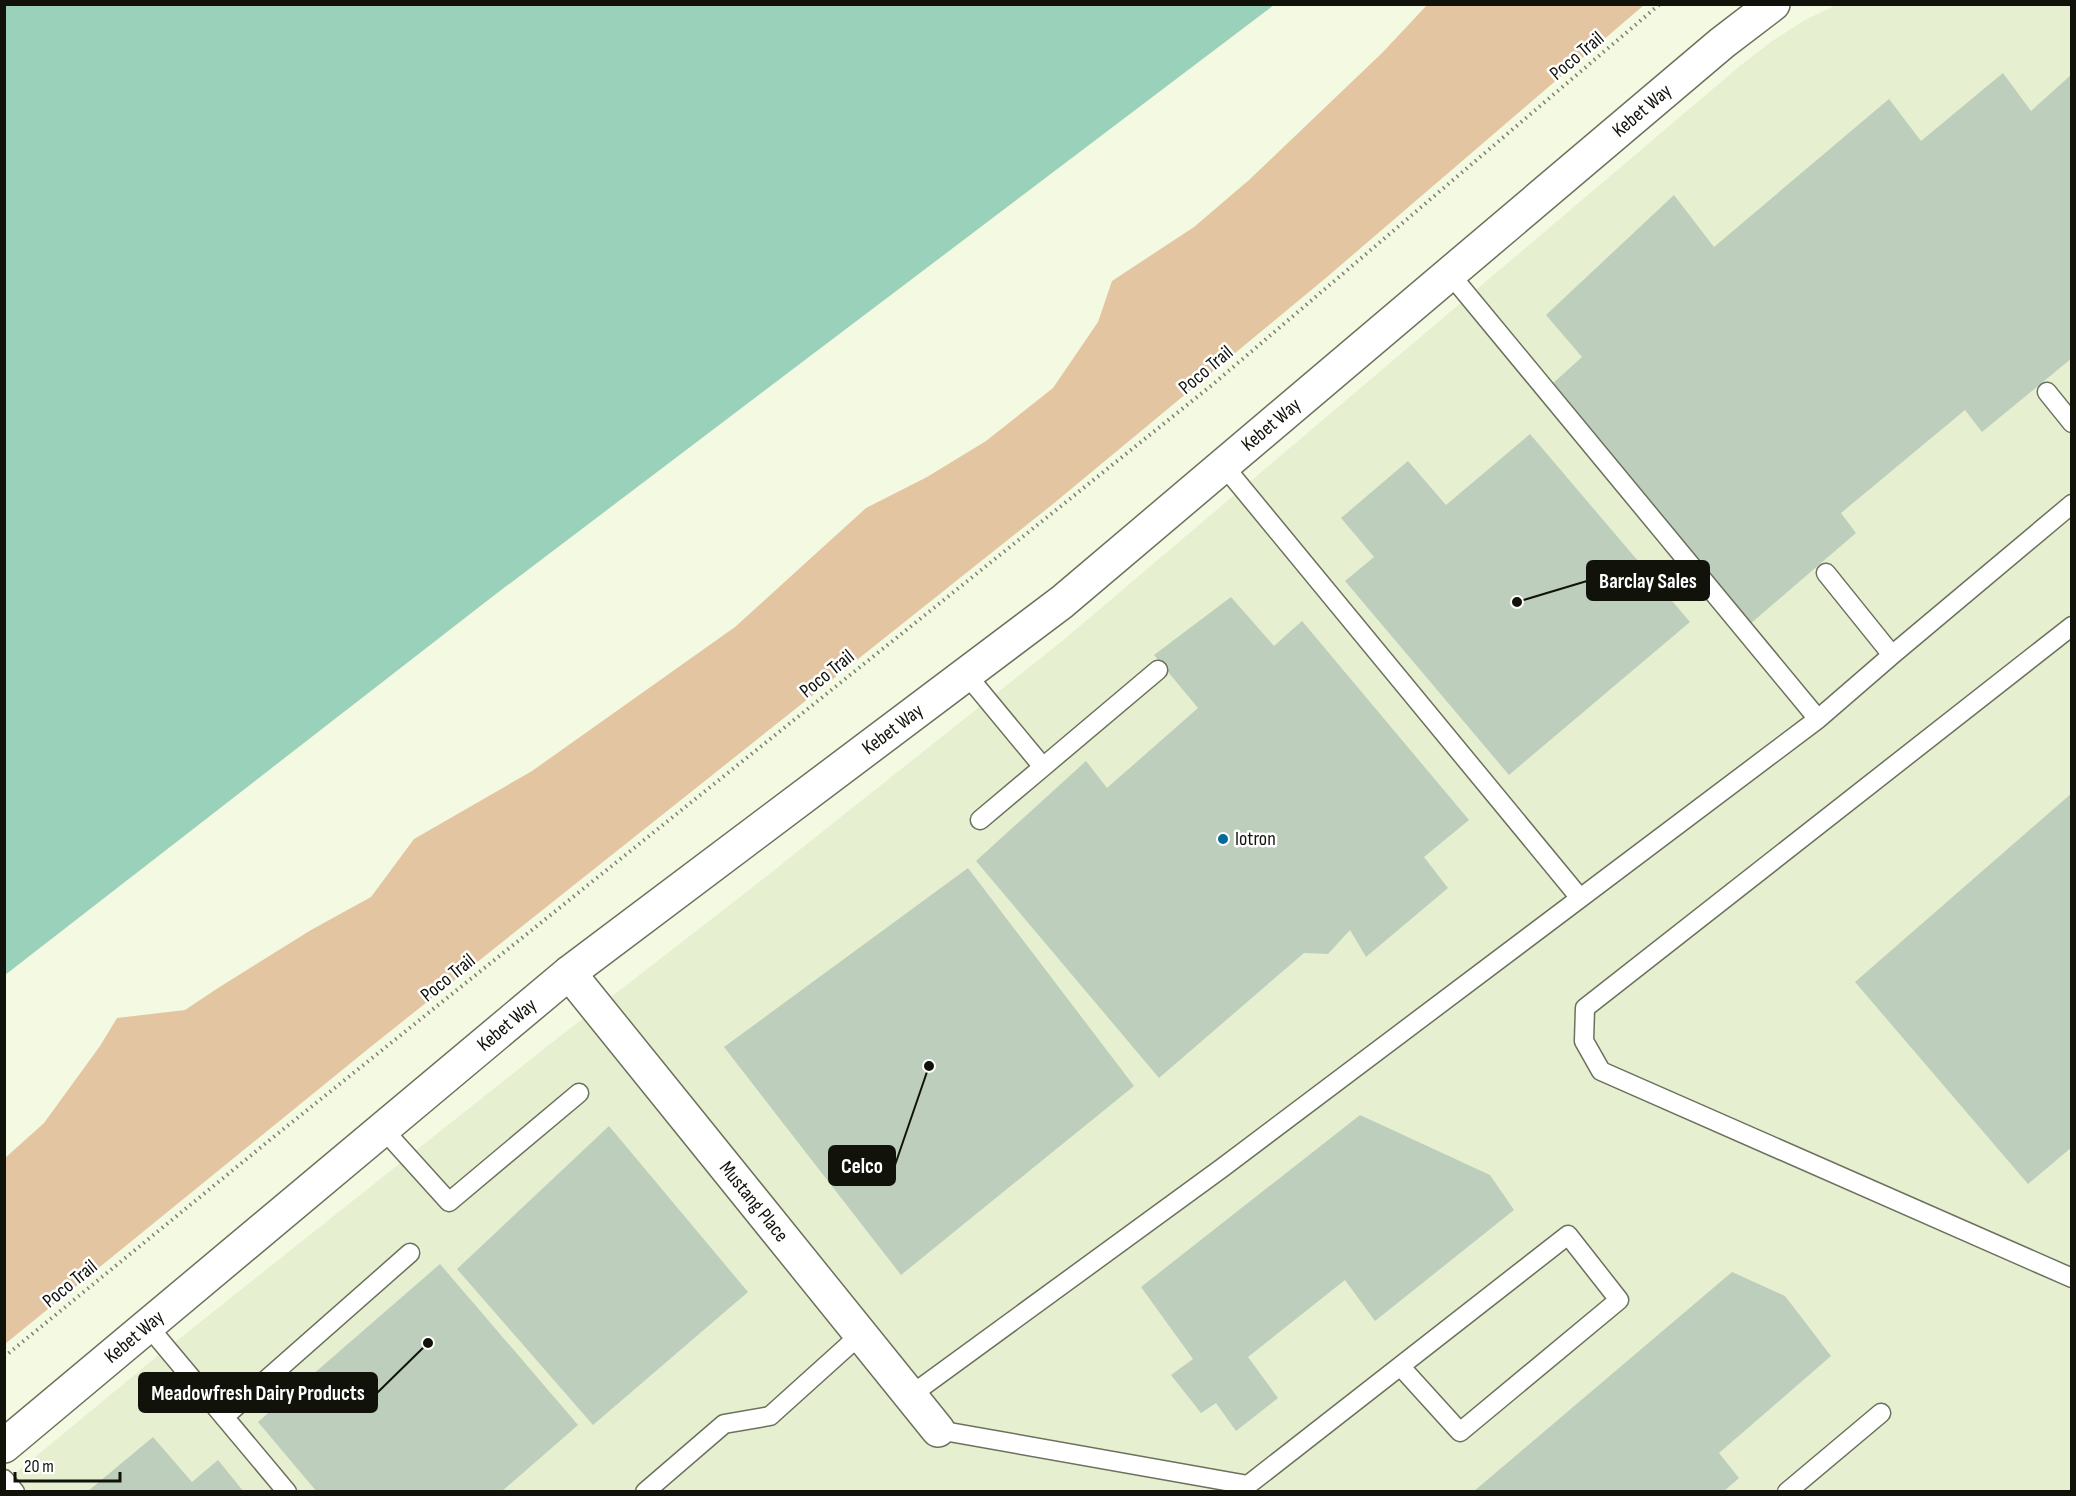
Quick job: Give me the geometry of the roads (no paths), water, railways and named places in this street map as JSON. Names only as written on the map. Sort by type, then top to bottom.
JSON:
[{"type":"street","name":"Kebet Way","points":[[4,1446],[569,974],[1062,602],[1722,43],[1773,4]]},
{"type":"street","name":"Mustang Place","points":[[569,974],[938,1430]]},
{"type":"lane","points":[[1449,274],[1818,719]]},
{"type":"lane","points":[[2047,392],[2072,423]]},
{"type":"lane","points":[[1224,466],[1581,898]]},
{"type":"lane","points":[[911,1395],[1222,1168],[1818,719],[2072,504]]},
{"type":"lane","points":[[1826,573],[1892,655]]},
{"type":"lane","points":[[2072,626],[1585,1008],[1584,1041],[1601,1071],[2072,1278]]},
{"type":"lane","points":[[980,820],[1158,670]]},
{"type":"lane","points":[[966,674],[1043,767]]},
{"type":"lane","points":[[383,1129],[449,1202],[579,1093]]},
{"type":"lane","points":[[938,1430],[1255,1488],[1401,1367],[1568,1235],[1619,1300],[1460,1432],[1401,1367]]},
{"type":"lane","points":[[224,1417],[410,1253]]},
{"type":"lane","points":[[148,1326],[287,1491]]},
{"type":"lane","points":[[645,1491],[724,1424],[770,1416],[861,1334]]},
{"type":"lane","points":[[1787,1491],[1881,1413]]},
{"type":"lane","points":[[4,1479],[15,1491]]},
{"type":"place","name":"Barclay Sales","points":[[1517,602]]},
{"type":"place","name":"Iotron","points":[[1223,839]]},
{"type":"place","name":"Celco","points":[[929,1066]]},
{"type":"place","name":"Meadowfresh Dairy Products","points":[[428,1343]]}]
